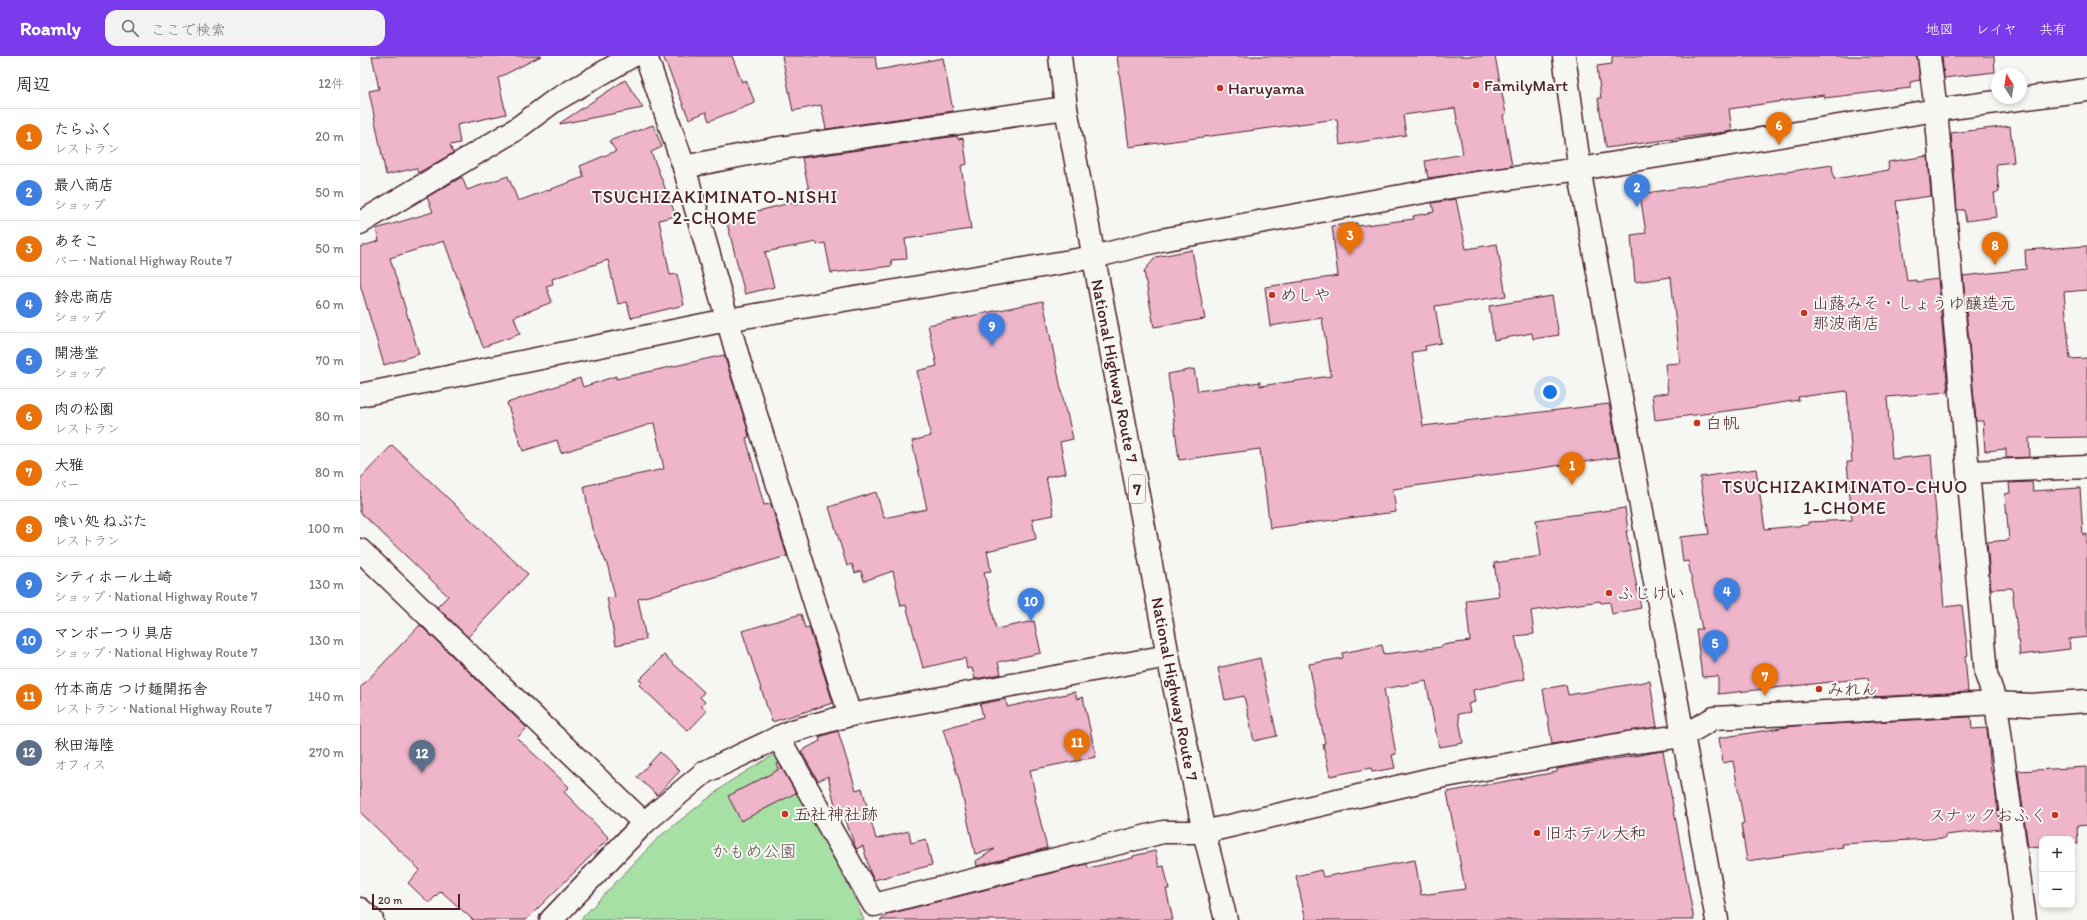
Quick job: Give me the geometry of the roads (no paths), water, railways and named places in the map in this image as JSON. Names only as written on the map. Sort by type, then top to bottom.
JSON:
[{"type":"main road","points":[[360,223],[515,130],[554,101],[632,56]]},
{"type":"main road","points":[[646,56],[684,166],[728,320],[850,714]]},
{"type":"main road","name":"National Highway Route 7","points":[[1060,56],[1066,108],[1168,656],[1204,832],[1226,920]]},
{"type":"main road","points":[[1564,56],[1580,169],[1717,920]]},
{"type":"main road","points":[[1929,56],[1936,110],[1986,674],[1996,703],[2025,920]]},
{"type":"main road","points":[[360,395],[728,320],[1094,257],[1161,240],[1456,186],[1580,169],[1936,110],[2087,90]]},
{"type":"main road","points":[[684,166],[773,149],[1066,108]]},
{"type":"main road","points":[[1968,472],[2087,467]]},
{"type":"main road","points":[[360,550],[644,822]]},
{"type":"main road","points":[[551,920],[644,822],[705,772],[792,731],[850,714],[1168,656]]},
{"type":"main road","points":[[778,737],[874,905],[1163,832],[1204,832],[1440,777],[1628,743],[1683,736],[1714,718],[1996,703],[2031,705],[2087,701]]},
{"type":"main road","points":[[360,909],[372,920]]},
{"type":"place","name":"FamilyMart","points":[[1476,85]]},
{"type":"place","name":"Haruyama","points":[[1220,88]]},
{"type":"place","name":"肉の松園","points":[[1779,145]]},
{"type":"place","name":"最八商店","points":[[1637,207]]},
{"type":"place","name":"あそこ","points":[[1350,255]]},
{"type":"place","name":"喰い処 ねぶた","points":[[1995,265]]},
{"type":"place","name":"めしや","points":[[1272,295]]},
{"type":"place","name":"山蕗みそ・しょうゆ醸造元 那波商店","points":[[1804,313]]},
{"type":"place","name":"シティホール土崎","points":[[992,346]]},
{"type":"place","name":"白帆","points":[[1697,423]]},
{"type":"place","name":"たらふく","points":[[1572,485]]},
{"type":"place","name":"ふじけい","points":[[1609,593]]},
{"type":"place","name":"鈴忠商店","points":[[1727,611]]},
{"type":"place","name":"マンボーつり具店","points":[[1031,621]]},
{"type":"place","name":"開港堂","points":[[1715,663]]},
{"type":"place","name":"みれん","points":[[1819,689]]},
{"type":"place","name":"大雅","points":[[1765,696]]},
{"type":"place","name":"竹本商店 つけ麺開拓舎","points":[[1077,762]]},
{"type":"place","name":"秋田海陸","points":[[422,773]]},
{"type":"place","name":"五社神社跡","points":[[785,814]]},
{"type":"place","name":"スナックおふく","points":[[2055,815]]},
{"type":"place","name":"旧ホテル大和","points":[[1537,833]]},
{"type":"district","name":"TSUCHIZAKIMINATO-NISHI 2-CHOME","points":[[715,207]]},
{"type":"district","name":"TSUCHIZAKIMINATO-CHUO 1-CHOME","points":[[1845,497]]},
{"type":"park label","name":"かもめ公園","points":[[754,851]]}]
